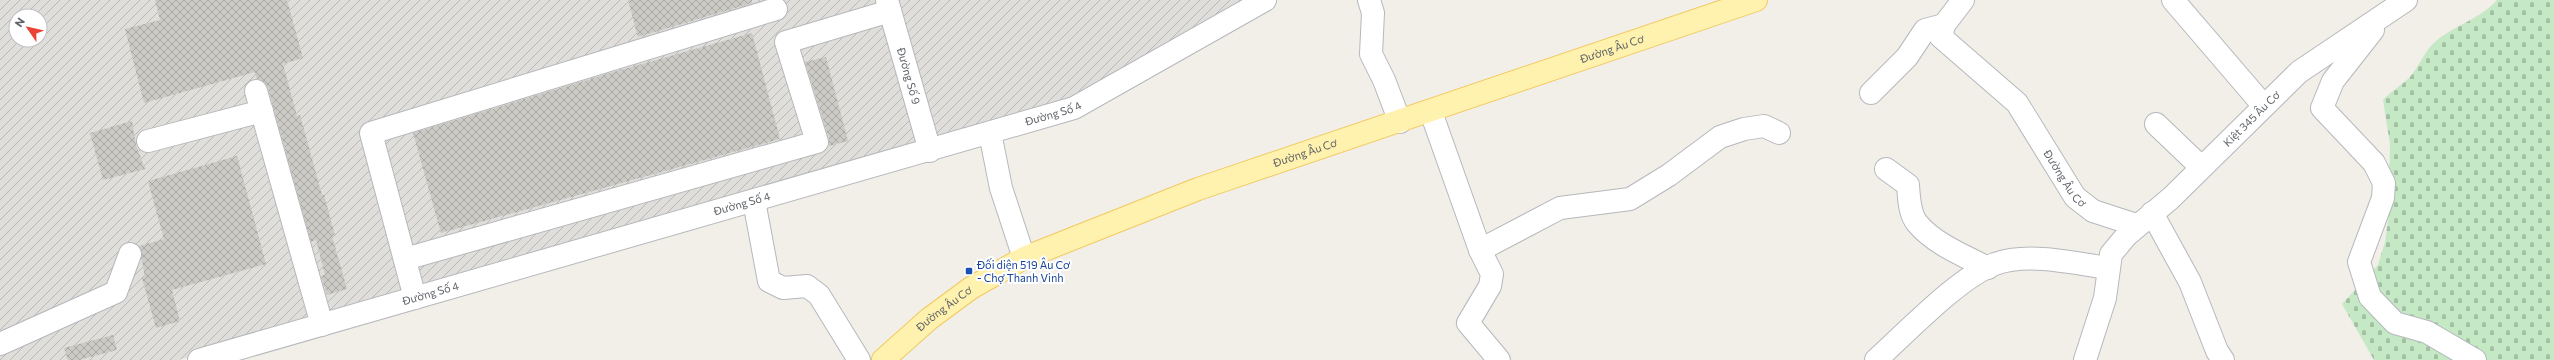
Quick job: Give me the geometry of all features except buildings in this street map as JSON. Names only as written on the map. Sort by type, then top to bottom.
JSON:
[{"type":"main road","name":"Đường Âu Cơ","points":[[883,360],[929,318],[971,288],[1024,258],[1198,189],[1431,112],[1756,0]]},
{"type":"street","name":"Đường Số 4","points":[[199,360],[990,134],[1074,108],[1266,0]]},
{"type":"street","points":[[1370,0],[1373,13],[1370,54],[1384,80],[1400,122]]},
{"type":"street","points":[[1870,93],[1907,57],[1925,30],[1944,25],[1963,0]]},
{"type":"street","points":[[2173,0],[2263,105]]},
{"type":"street","points":[[405,259],[817,142],[774,5],[371,133],[415,298]]},
{"type":"street","points":[[786,42],[888,5]]},
{"type":"street","name":"Đường Số 9","points":[[888,5],[930,151]]},
{"type":"street","points":[[2389,8],[2333,81],[2322,108],[2374,163],[2384,183],[2383,198],[2359,262],[2370,297],[2395,322],[2427,332],[2475,360]]},
{"type":"street","name":"Kiệt 345 Âu Cơ","points":[[2109,261],[2144,219],[2201,167],[2263,105],[2299,72],[2389,8]]},
{"type":"street","name":"Đường Âu Cơ","points":[[1944,25],[1941,37],[2017,103],[2075,197],[2093,211],[2144,219]]},
{"type":"street","points":[[148,141],[259,101],[322,325]]},
{"type":"street","points":[[1431,112],[1480,250],[1492,274],[1490,286],[1468,323],[1498,360]]},
{"type":"street","points":[[2156,124],[2201,167]]},
{"type":"street","points":[[1480,250],[1560,208],[1630,199],[1669,175],[1720,137],[1744,129],[1764,126],[1779,133]]},
{"type":"street","points":[[990,134],[1001,188],[1024,258]]},
{"type":"street","points":[[1886,169],[1908,185],[1910,208],[1917,223],[1933,238],[1988,268]]},
{"type":"street","points":[[754,201],[769,281],[783,288],[807,286],[815,291],[859,360]]},
{"type":"street","points":[[2144,219],[2190,282],[2217,351],[2223,360]]},
{"type":"street","points":[[0,344],[116,292],[130,254]]},
{"type":"street","points":[[1876,360],[1968,279],[1995,264],[2014,261],[2047,260],[2109,261],[2104,298],[2085,360]]},
{"type":"street","points":[[0,351],[3,360]]},
{"type":"shaded area","points":[[0,0],[1265,0],[1074,108],[179,360],[0,360]]},
{"type":"green space","points":[[2497,0],[2554,0],[2554,360],[2374,360],[2342,304],[2378,265],[2385,242],[2389,214],[2390,144],[2383,100],[2409,78],[2428,49],[2436,41],[2443,35],[2483,12]]},
{"type":"place","name":"Đối diện 519 Âu Cơ - Chợ Thanh Vinh","points":[[969,271]]}]
